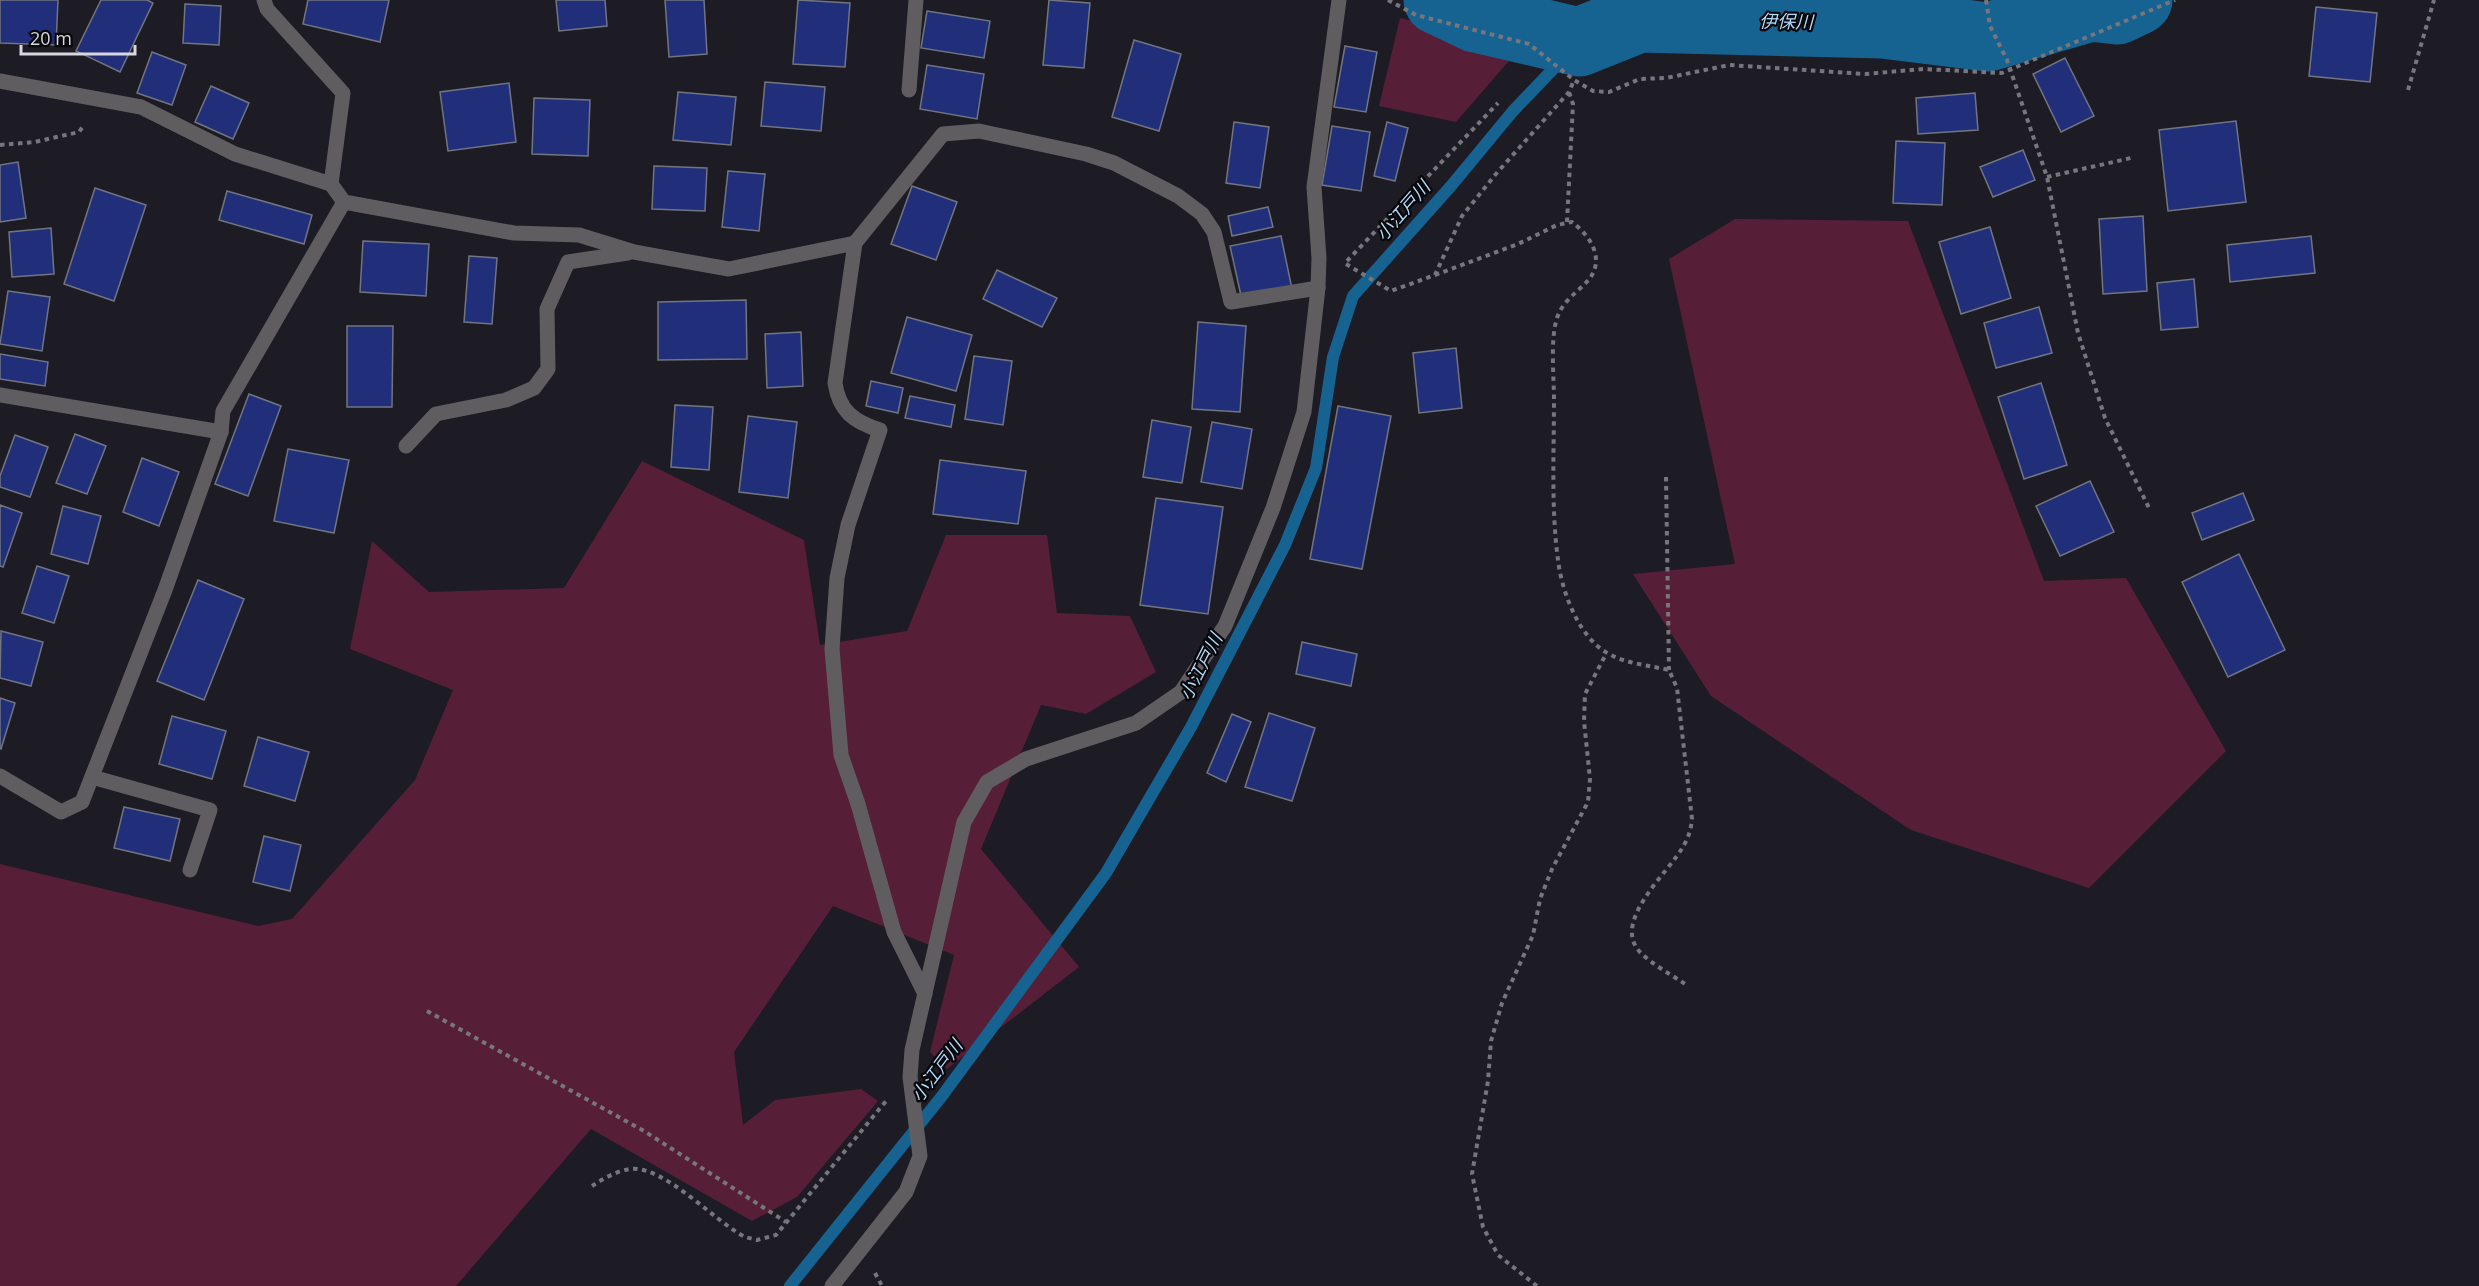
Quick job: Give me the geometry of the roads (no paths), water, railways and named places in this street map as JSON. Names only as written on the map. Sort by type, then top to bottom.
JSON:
[{"type":"street","points":[[264,0],[267,9],[343,93],[331,184]]},
{"type":"street","points":[[909,90],[916,0]]},
{"type":"street","points":[[832,1286],[906,1192],[920,1156],[910,1077],[912,1050],[964,822],[987,782],[1026,759],[1136,723],[1180,692],[1225,626],[1273,508],[1304,412],[1318,288],[1319,258],[1314,187],[1339,0]]},
{"type":"street","points":[[0,81],[97,101],[141,107],[235,154],[331,184],[345,202],[514,233],[579,235],[634,252],[729,269],[855,243]]},
{"type":"street","points":[[925,994],[894,932],[858,804],[841,754],[832,649],[837,578],[848,525],[880,430],[861,424],[848,414],[837,400],[835,383],[855,243],[943,134],[979,131],[1114,163],[1178,196],[1202,214],[1214,232],[1231,302],[1318,288]]},
{"type":"street","points":[[0,776],[61,812],[82,802],[165,590],[221,432],[223,411],[345,202]]},
{"type":"street","points":[[406,446],[436,414],[506,400],[534,388],[548,369],[547,309],[568,262],[634,252]]},
{"type":"street","points":[[0,395],[221,432]]},
{"type":"street","points":[[92,777],[210,810],[190,870]]},
{"type":"waterway","name":"伊保川","points":[[1438,0],[1476,18],[1579,42],[1639,18],[1883,24],[1988,37],[2091,7],[2117,10],[2138,0]]},
{"type":"waterway","name":"小江戸川","points":[[790,1286],[942,1096],[1106,873],[1191,727],[1285,545],[1316,468],[1333,357],[1353,296],[1451,186],[1513,111],[1579,42]]}]
